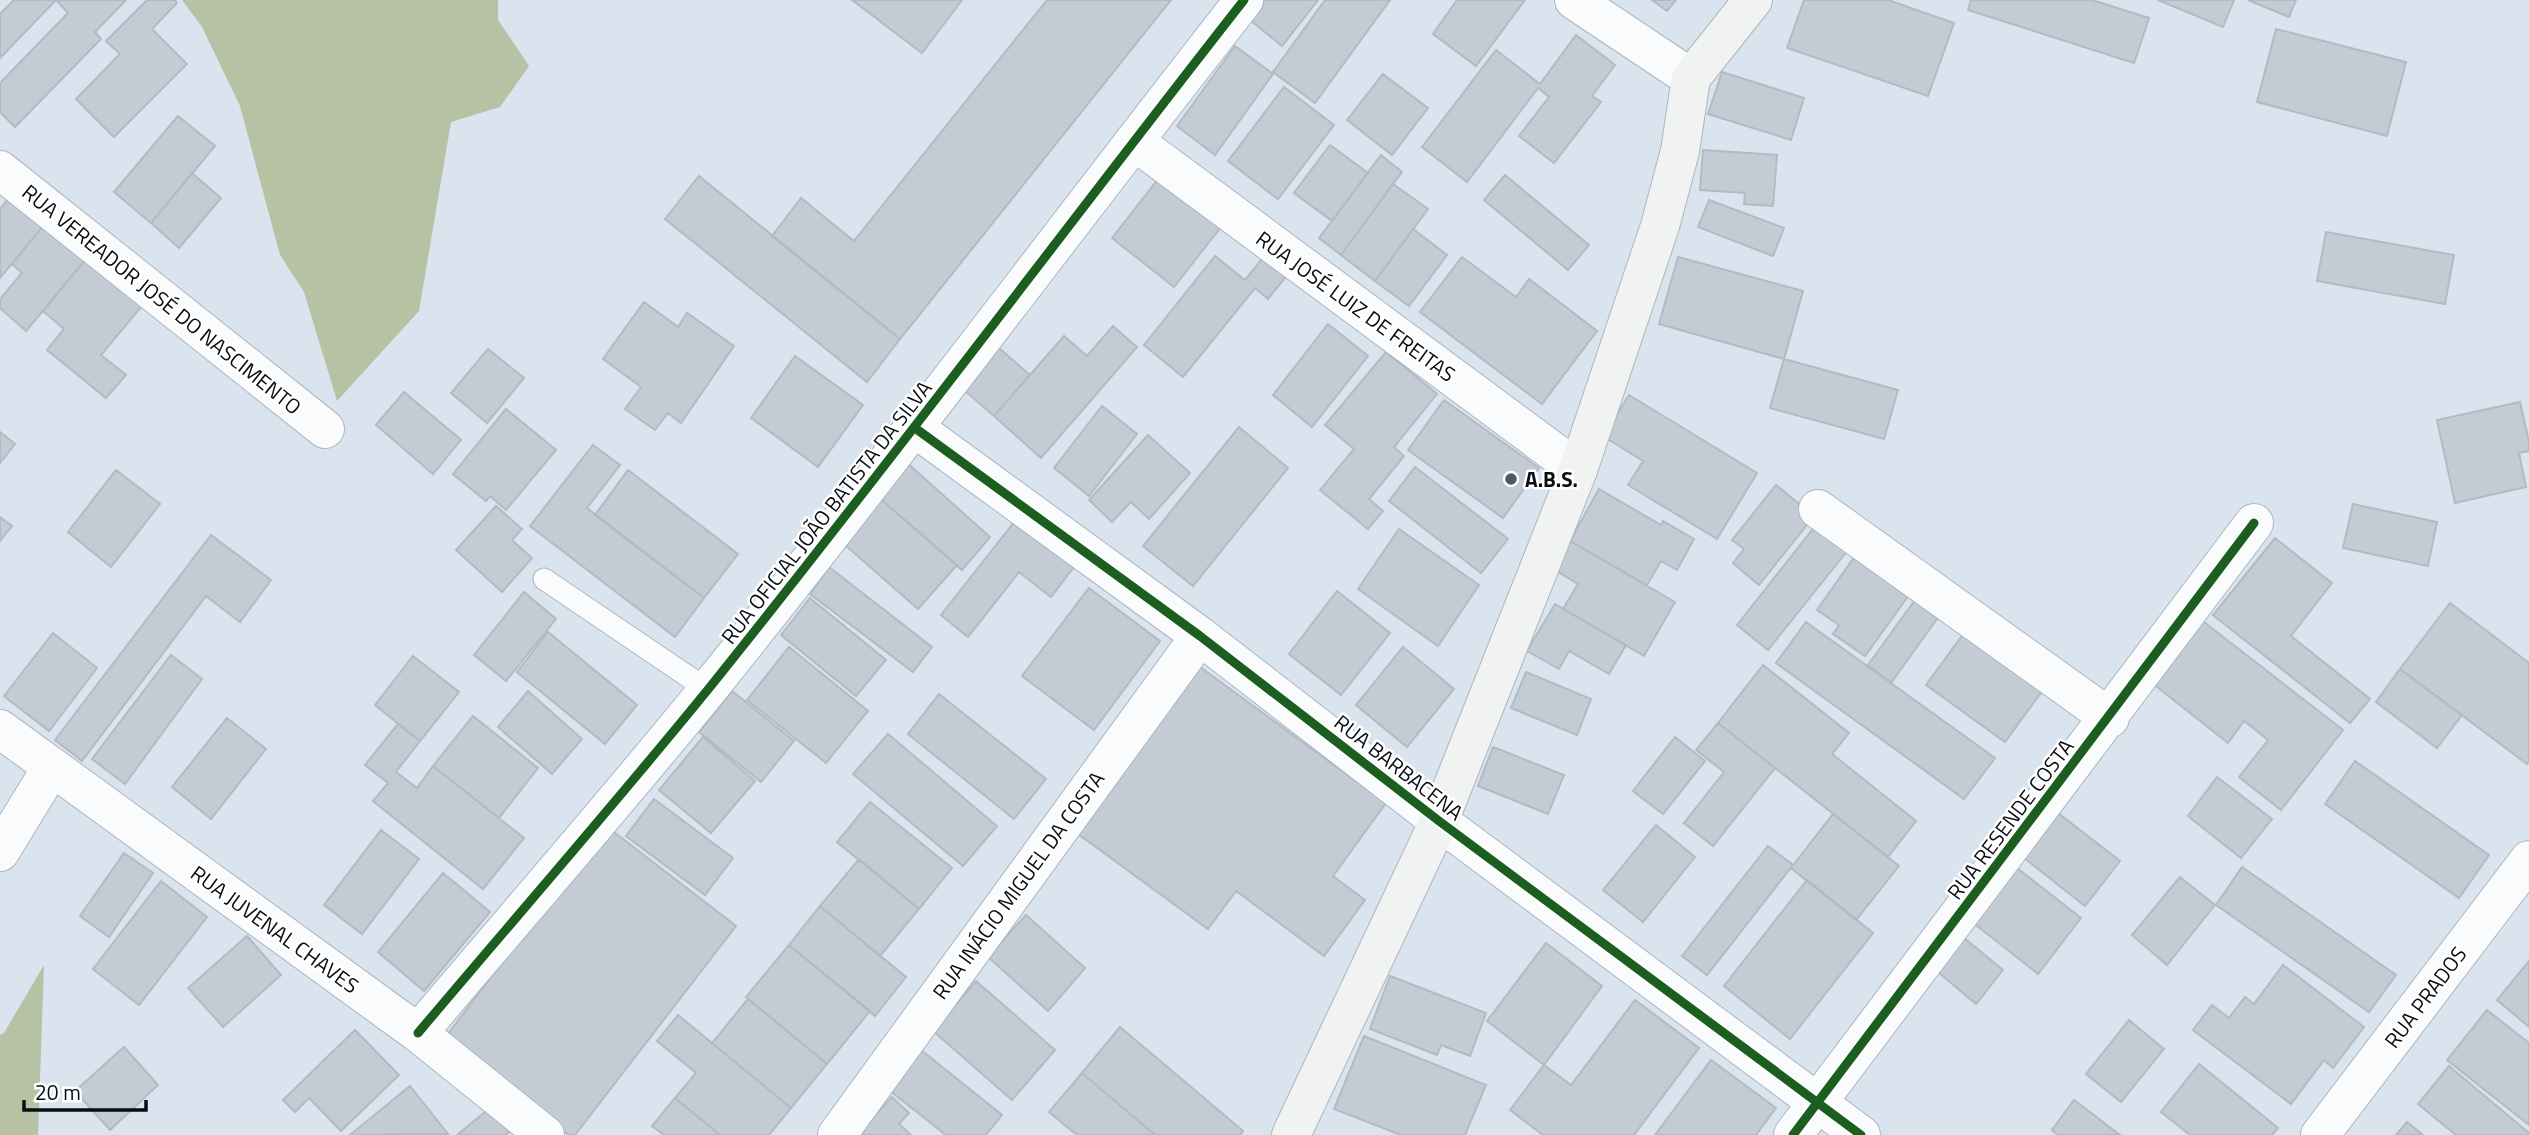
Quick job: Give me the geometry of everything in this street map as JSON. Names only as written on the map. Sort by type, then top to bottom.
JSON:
[{"type":"main road","points":[[1291,1135],[1439,821],[1578,470],[1660,226],[1680,151],[1691,78],[1753,0]]},
{"type":"street","name":"RUA OFICIAL JOÃO BATISTA DA SILVA","points":[[418,1033],[708,690],[915,428],[1244,0]]},
{"type":"street","points":[[1574,0],[1691,78]]},
{"type":"street","name":"RUA JOSÉ LUIZ DE FREITAS","points":[[1133,141],[1578,470]]},
{"type":"street","name":"RUA VEREADOR JOSÉ DO NASCIMENTO","points":[[0,170],[325,429]]},
{"type":"street","name":"RUA BARBACENA","points":[[915,428],[1200,636],[1439,821],[1861,1135]]},
{"type":"street","points":[[1818,509],[2110,718]]},
{"type":"street","name":"RUA RESENDE COSTA","points":[[1793,1135],[2255,523]]},
{"type":"street","name":"RUA INÁCIO MIGUEL DA COSTA","points":[[836,1135],[1200,636]]},
{"type":"street","name":"RUA JUVENAL CHAVES","points":[[0,729],[418,1033],[545,1135]]},
{"type":"street","points":[[0,852],[52,767]]},
{"type":"street","name":"RUA PRADOS","points":[[2320,1135],[2529,860]]},
{"type":"lane","points":[[544,579],[708,690]]},
{"type":"green space","points":[[182,0],[498,0],[498,20],[529,66],[500,107],[451,122],[419,311],[337,401],[304,292],[280,255],[240,106],[202,27]]},
{"type":"green space","points":[[44,965],[38,1135],[0,1135],[0,1035],[4,1033]]},
{"type":"building","points":[[14,0],[56,0],[0,58],[0,14]]},
{"type":"building","points":[[56,0],[126,0],[95,32],[101,39],[15,127],[0,112],[0,83],[68,13]]},
{"type":"building","points":[[147,0],[175,0],[177,3],[152,29],[187,64],[114,137],[76,99],[120,54],[106,41]]},
{"type":"building","points":[[852,0],[962,0],[922,53]]},
{"type":"building","points":[[1047,0],[1171,0],[900,339],[772,236],[801,198],[854,241]]},
{"type":"building","points":[[1265,0],[1318,0],[1282,46],[1250,20]]},
{"type":"building","points":[[1325,0],[1390,0],[1315,103],[1273,72]]},
{"type":"building","points":[[1457,0],[1525,0],[1476,66],[1433,34]]},
{"type":"building","points":[[1652,0],[1676,0],[1667,11]]},
{"type":"building","points":[[1804,0],[1888,0],[1954,23],[1928,96],[1787,48]]},
{"type":"building","points":[[1971,0],[2092,0],[2149,18],[2134,63],[1968,10]]},
{"type":"building","points":[[2158,0],[2234,0],[2223,27]]},
{"type":"building","points":[[2248,0],[2296,0],[2289,17]]},
{"type":"building","points":[[2276,29],[2406,62],[2387,136],[2257,102]]},
{"type":"building","points":[[1576,35],[1615,65],[1592,96],[1601,102],[1554,163],[1519,136],[1549,97],[1538,88],[1467,182],[1422,147],[1496,50],[1540,84]]},
{"type":"building","points":[[1235,46],[1273,74],[1215,155],[1177,126]]},
{"type":"building","points":[[1722,72],[1804,98],[1791,140],[1708,114]]},
{"type":"building","points":[[1383,74],[1428,108],[1392,155],[1347,120]]},
{"type":"building","points":[[1284,87],[1334,125],[1278,199],[1228,161]]},
{"type":"building","points":[[178,116],[215,146],[151,223],[114,192]]},
{"type":"building","points":[[1330,145],[1368,173],[1332,221],[1294,193]]},
{"type":"building","points":[[1703,150],[1777,155],[1773,206],[1744,204],[1745,193],[1700,190]]},
{"type":"building","points":[[1381,155],[1402,172],[1341,255],[1319,238]]},
{"type":"building","points":[[192,173],[221,198],[179,248],[151,223]]},
{"type":"building","points":[[1505,175],[1589,245],[1568,270],[1484,200]]},
{"type":"building","points":[[699,176],[900,339],[867,382],[665,219]]},
{"type":"building","points":[[1159,178],[1221,227],[1174,287],[1112,238]]},
{"type":"building","points":[[1393,184],[1428,209],[1375,281],[1341,255]]},
{"type":"building","points":[[10,197],[44,225],[0,278],[0,209]]},
{"type":"building","points":[[1709,200],[1784,228],[1773,256],[1698,227]]},
{"type":"building","points":[[44,225],[85,260],[26,331],[0,308],[0,299],[22,273],[12,264]]},
{"type":"building","points":[[1413,229],[1447,255],[1409,306],[1375,281]]},
{"type":"building","points":[[2326,232],[2454,255],[2445,304],[2317,281]]},
{"type":"building","points":[[1266,254],[1289,273],[1268,299],[1255,288],[1183,377],[1144,345],[1215,256],[1245,280]]},
{"type":"building","points":[[1462,257],[1516,297],[1529,279],[1597,331],[1542,404],[1420,312]]},
{"type":"building","points":[[1678,257],[1803,291],[1784,359],[1659,324]]},
{"type":"building","points":[[85,260],[142,306],[101,355],[126,375],[106,398],[47,350],[64,329],[43,311]]},
{"type":"building","points":[[644,302],[678,327],[687,313],[734,346],[681,423],[668,413],[655,430],[625,409],[641,387],[603,359]]},
{"type":"building","points":[[1328,324],[1368,356],[1312,427],[1273,395]]},
{"type":"building","points":[[1113,326],[1137,347],[1041,458],[994,416],[1064,336],[1087,356]]},
{"type":"building","points":[[999,348],[1030,375],[994,416],[963,389]]},
{"type":"building","points":[[488,349],[524,378],[487,423],[451,393]]},
{"type":"building","points":[[1386,352],[1437,394],[1394,447],[1404,456],[1369,499],[1383,511],[1368,529],[1320,490],[1354,449],[1325,425]]},
{"type":"building","points":[[795,356],[863,405],[818,467],[751,418]]},
{"type":"building","points":[[1784,359],[1898,390],[1884,439],[1770,408]]},
{"type":"building","points":[[404,392],[461,440],[433,474],[376,425]]},
{"type":"building","points":[[1629,395],[1757,473],[1717,539],[1628,485],[1643,461],[1603,436]]},
{"type":"building","points":[[1444,400],[1539,468],[1503,518],[1408,450]]},
{"type":"building","points":[[2520,402],[2529,442],[2529,451],[2519,453],[2526,487],[2455,503],[2437,420]]},
{"type":"building","points":[[1102,406],[1137,434],[1089,496],[1054,468]]},
{"type":"building","points":[[506,409],[556,450],[506,510],[490,496],[486,501],[453,474]]},
{"type":"building","points":[[1239,427],[1288,468],[1193,586],[1143,546]]},
{"type":"building","points":[[0,432],[15,444],[0,463]]},
{"type":"building","points":[[1148,435],[1190,473],[1149,519],[1131,502],[1112,522],[1089,500]]},
{"type":"building","points":[[593,445],[620,465],[587,508],[704,598],[675,637],[530,526]]},
{"type":"building","points":[[905,461],[990,537],[962,570],[875,494]]},
{"type":"building","points":[[1415,467],[1508,539],[1481,573],[1389,501]]},
{"type":"building","points":[[116,470],[160,504],[111,567],[68,532]]},
{"type":"building","points":[[628,470],[738,554],[704,598],[595,515]]},
{"type":"building","points":[[1776,485],[1814,516],[1759,585],[1733,563],[1744,549],[1732,540]]},
{"type":"building","points":[[1599,489],[1661,525],[1663,521],[1694,539],[1677,570],[1661,561],[1647,585],[1570,541]]},
{"type":"building","points":[[875,494],[957,565],[918,609],[837,538]]},
{"type":"building","points":[[2353,504],[2437,522],[2428,566],[2343,548]]},
{"type":"building","points":[[496,506],[522,529],[512,540],[532,558],[502,592],[456,550]]},
{"type":"building","points":[[0,517],[12,526],[0,541]]},
{"type":"building","points":[[1820,520],[1852,545],[1768,650],[1737,625]]},
{"type":"building","points":[[1015,521],[1074,567],[1051,597],[1019,572],[968,637],[941,615]]},
{"type":"building","points":[[1399,529],[1479,585],[1438,646],[1358,589]]},
{"type":"building","points":[[211,535],[271,580],[240,622],[206,596],[82,761],[55,740]]},
{"type":"building","points":[[2275,538],[2332,583],[2291,636],[2370,699],[2350,723],[2213,615]]},
{"type":"building","points":[[1570,541],[1675,602],[1644,656],[1563,609],[1578,584],[1553,569]]},
{"type":"building","points":[[1860,549],[1914,588],[1865,656],[1833,634],[1839,625],[1817,610]]},
{"type":"building","points":[[829,567],[932,647],[913,672],[810,594]]},
{"type":"building","points":[[1089,588],[1160,641],[1094,730],[1022,676]]},
{"type":"building","points":[[1337,591],[1390,633],[1341,695],[1289,654]]},
{"type":"building","points":[[524,592],[556,619],[506,681],[474,655]]},
{"type":"building","points":[[1920,593],[1944,609],[1891,683],[1868,665]]},
{"type":"building","points":[[810,598],[886,660],[856,696],[781,635]]},
{"type":"building","points":[[2450,603],[2529,663],[2527,764],[2400,669]]},
{"type":"building","points":[[1555,604],[1626,645],[1609,674],[1569,651],[1559,669],[1527,651]]},
{"type":"building","points":[[2200,619],[2343,730],[2281,810],[2239,777],[2268,740],[2244,721],[2228,743],[2151,682]]},
{"type":"building","points":[[1806,622],[1995,758],[1964,799],[1776,663]]},
{"type":"building","points":[[548,632],[637,705],[605,744],[517,672]]},
{"type":"building","points":[[53,633],[97,668],[49,731],[4,696]]},
{"type":"building","points":[[1964,633],[2043,690],[2005,742],[1926,685]]},
{"type":"building","points":[[789,647],[868,711],[826,763],[747,700]]},
{"type":"building","points":[[1403,647],[1454,689],[1407,747],[1356,705]]},
{"type":"building","points":[[171,655],[202,679],[125,784],[92,759]]},
{"type":"building","points":[[413,656],[459,692],[420,741],[375,705]]},
{"type":"building","points":[[1763,665],[1849,733],[1832,754],[1916,821],[1888,857],[1718,723]]},
{"type":"building","points":[[1200,667],[1386,803],[1333,876],[1365,900],[1324,956],[1236,891],[1208,929],[1078,834]]},
{"type":"building","points":[[2400,669],[2462,715],[2437,748],[2376,702]]},
{"type":"building","points":[[1526,672],[1591,699],[1577,735],[1511,708]]},
{"type":"building","points":[[528,691],[582,739],[552,774],[498,727]]},
{"type":"building","points":[[732,691],[794,741],[761,782],[699,732]]},
{"type":"building","points":[[939,694],[1046,779],[1014,819],[908,734]]},
{"type":"building","points":[[473,716],[538,768],[499,818],[433,766]]},
{"type":"building","points":[[227,718],[266,749],[211,819],[172,787]]},
{"type":"building","points":[[1718,723],[1775,768],[1713,846],[1684,823],[1724,772],[1696,750]]},
{"type":"building","points":[[398,724],[420,741],[396,772],[417,788],[433,766],[524,838],[483,889],[373,801],[388,783],[365,765]]},
{"type":"building","points":[[888,734],[997,826],[963,866],[853,774]]},
{"type":"building","points":[[703,737],[755,781],[711,833],[659,790]]},
{"type":"building","points":[[1675,737],[1705,761],[1663,814],[1633,791]]},
{"type":"building","points":[[1493,747],[1564,775],[1548,814],[1478,786]]},
{"type":"building","points":[[2355,761],[2489,855],[2459,898],[2325,804]]},
{"type":"building","points":[[2217,777],[2272,819],[2241,858],[2188,816]]},
{"type":"building","points":[[654,799],[733,858],[705,895],[626,836]]},
{"type":"building","points":[[870,802],[952,868],[919,909],[837,842]]},
{"type":"building","points":[[2058,813],[2120,861],[2085,906],[2023,857]]},
{"type":"building","points":[[1833,814],[1899,866],[1856,920],[1791,868]]},
{"type":"building","points":[[1656,825],[1695,857],[1643,922],[1603,890]]},
{"type":"building","points":[[606,826],[736,926],[575,1135],[569,1135],[444,1039]]},
{"type":"building","points":[[381,830],[419,859],[362,934],[324,905]]},
{"type":"building","points":[[1768,846],[1793,865],[1707,975],[1682,956]]},
{"type":"building","points":[[124,853],[153,873],[109,937],[80,916]]},
{"type":"building","points":[[859,859],[919,909],[880,956],[820,906]]},
{"type":"building","points":[[2013,865],[2081,918],[2038,974],[1971,921]]},
{"type":"building","points":[[2242,867],[2396,975],[2369,1012],[2216,905]]},
{"type":"building","points":[[443,873],[490,912],[424,991],[378,952]]},
{"type":"building","points":[[2180,877],[2215,905],[2167,965],[2132,935]]},
{"type":"building","points":[[1807,880],[1873,933],[1790,1039],[1724,986]]},
{"type":"building","points":[[161,881],[207,917],[139,1005],[93,969]]},
{"type":"building","points":[[820,906],[906,977],[875,1016],[789,945]]},
{"type":"building","points":[[1026,915],[1085,968],[1048,1011],[988,957]]},
{"type":"building","points":[[247,936],[281,975],[223,1027],[188,988]]},
{"type":"building","points":[[1964,938],[2003,970],[1976,1004],[1937,971]]},
{"type":"building","points":[[1546,943],[1602,986],[1544,1065],[1487,1021]]},
{"type":"building","points":[[789,945],[870,1011],[827,1064],[746,997]]},
{"type":"building","points":[[2529,961],[2529,1027],[2497,1000]]},
{"type":"building","points":[[2283,965],[2364,1027],[2333,1068],[2324,1060],[2291,1104],[2193,1030],[2212,1005],[2229,1018],[2245,997],[2254,1004]]},
{"type":"building","points":[[1390,976],[1486,1013],[1470,1056],[1441,1045],[1437,1055],[1370,1029]]},
{"type":"building","points":[[976,981],[1055,1050],[1012,1100],[933,1031]]},
{"type":"building","points":[[748,999],[827,1064],[791,1108],[712,1043]]},
{"type":"building","points":[[1635,1000],[1699,1048],[1634,1135],[1543,1135],[1510,1110],[1544,1065],[1571,1085]]},
{"type":"building","points":[[2487,1010],[2529,1043],[2529,1125],[2447,1060]]},
{"type":"building","points":[[678,1015],[791,1108],[769,1135],[720,1135],[675,1098],[696,1073],[657,1041]]},
{"type":"building","points":[[2129,1020],[2164,1049],[2121,1102],[2086,1074]]},
{"type":"building","points":[[1120,1027],[1243,1131],[1240,1135],[1155,1135],[1082,1073]]},
{"type":"building","points":[[355,1030],[399,1075],[341,1131],[309,1098],[295,1112],[283,1100]]},
{"type":"building","points":[[1364,1036],[1486,1085],[1465,1135],[1401,1135],[1334,1109]]},
{"type":"building","points":[[124,1047],[158,1085],[110,1130],[75,1091]]},
{"type":"building","points":[[921,1050],[1002,1115],[986,1135],[946,1135],[889,1090]]},
{"type":"building","points":[[1711,1060],[1776,1108],[1756,1135],[1655,1135]]},
{"type":"building","points":[[2199,1064],[2278,1128],[2272,1135],[2190,1135],[2161,1112]]},
{"type":"building","points":[[2449,1066],[2529,1135],[2456,1135],[2418,1104]]},
{"type":"building","points":[[1082,1073],[1155,1135],[1077,1135],[1049,1112]]},
{"type":"building","points":[[410,1086],[448,1134],[350,1135]]},
{"type":"building","points":[[892,1097],[909,1113],[899,1124],[911,1135],[856,1135]]},
{"type":"building","points":[[675,1098],[720,1135],[664,1135],[652,1126]]},
{"type":"building","points":[[2074,1100],[2120,1135],[2058,1135],[2052,1130]]},
{"type":"building","points":[[490,1108],[509,1132],[505,1135],[457,1135]]},
{"type":"building","points":[[2407,1122],[2423,1135],[2396,1135]]},
{"type":"cycle path","points":[[418,1033],[710,687],[1244,0]]},
{"type":"cycle path","points":[[915,428],[1200,636],[1439,821],[1861,1135]]},
{"type":"cycle path","points":[[1793,1135],[2254,523]]},
{"type":"place","name":"A.B.S.","points":[[1511,479]]}]
